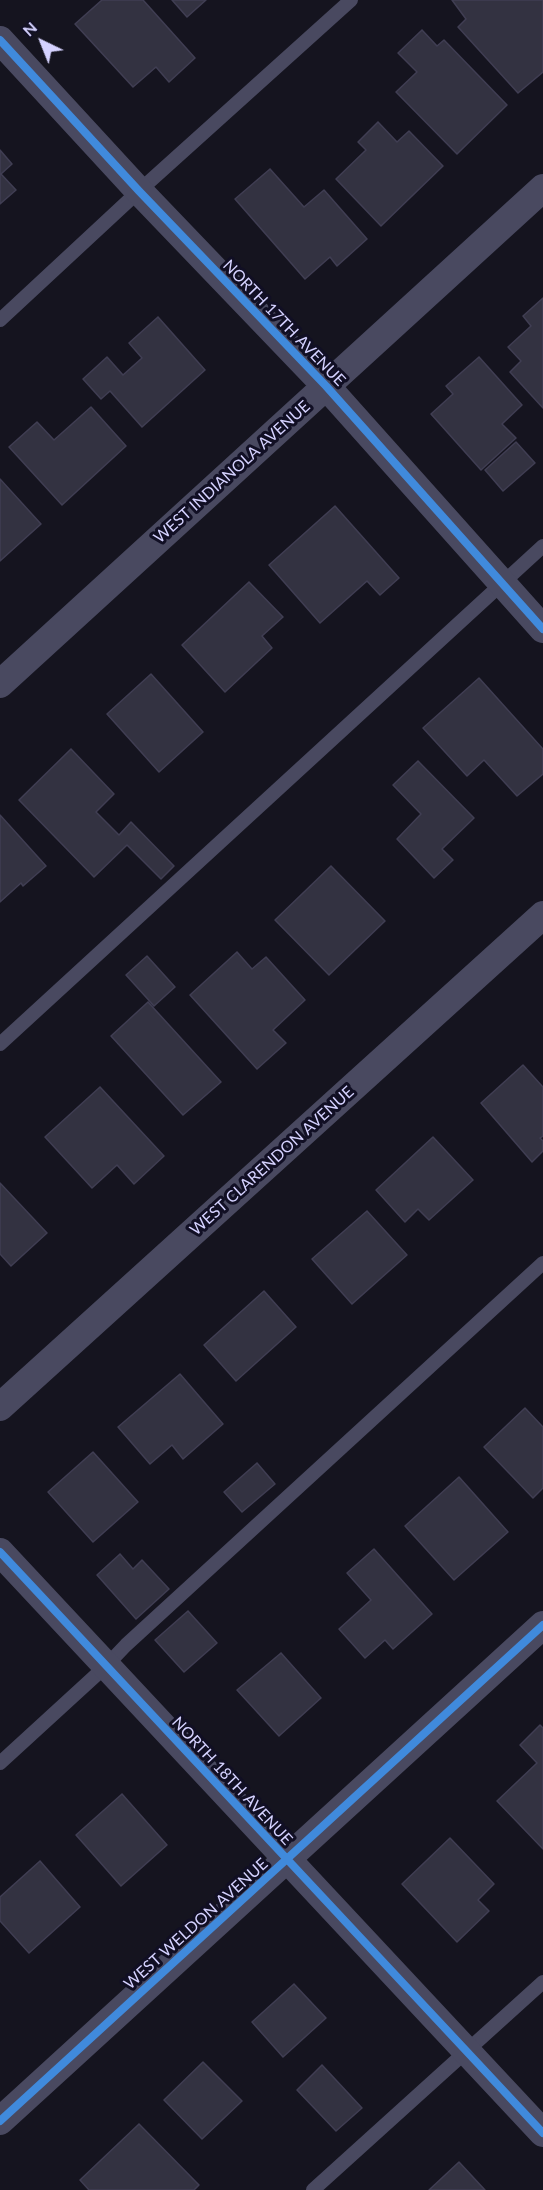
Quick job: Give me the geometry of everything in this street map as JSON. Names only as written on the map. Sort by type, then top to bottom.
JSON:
[{"type":"street","name":"NORTH 17TH AVENUE","points":[[0,40],[326,386],[543,628]]},
{"type":"street","name":"WEST INDIANOLA AVENUE","points":[[0,684],[543,188]]},
{"type":"street","name":"WEST CLARENDON AVENUE","points":[[0,1407],[543,915]]},
{"type":"street","name":"NORTH 18TH AVENUE","points":[[0,1552],[543,2133]]},
{"type":"street","name":"WEST WELDON AVENUE","points":[[0,2121],[543,1625]]},
{"type":"lane","points":[[0,320],[139,190],[351,0]]},
{"type":"lane","points":[[0,1044],[543,546]]},
{"type":"lane","points":[[0,1763],[543,1263]]},
{"type":"lane","points":[[313,2190],[543,1982]]},
{"type":"building","points":[[102,0],[143,0],[195,58],[169,82],[156,67],[133,87],[75,24]]},
{"type":"building","points":[[172,0],[206,0],[187,17]]},
{"type":"building","points":[[452,0],[543,0],[543,72],[518,93],[458,27],[466,19]]},
{"type":"building","points":[[422,30],[437,46],[444,40],[507,105],[457,154],[396,92],[417,72],[398,53]]},
{"type":"building","points":[[378,122],[397,142],[409,131],[443,166],[381,226],[336,179],[366,150],[358,142]]},
{"type":"building","points":[[0,150],[12,164],[1,174],[16,190],[0,204]]},
{"type":"building","points":[[270,169],[304,207],[324,190],[367,239],[337,266],[330,257],[305,279],[235,199]]},
{"type":"building","points":[[543,298],[543,408],[510,372],[521,361],[508,347],[531,326],[523,316]]},
{"type":"building","points":[[158,317],[205,370],[142,427],[110,391],[101,399],[83,379],[107,357],[123,375],[142,358],[129,343]]},
{"type":"building","points":[[479,357],[522,405],[502,424],[516,438],[481,470],[431,414],[453,394],[446,386]]},
{"type":"building","points":[[91,407],[126,446],[62,505],[9,447],[37,422],[54,440]]},
{"type":"building","points":[[516,442],[535,463],[503,491],[485,470]]},
{"type":"building","points":[[0,479],[41,524],[0,561]]},
{"type":"building","points":[[335,506],[399,578],[380,595],[367,581],[320,623],[269,565]]},
{"type":"building","points":[[249,582],[283,617],[262,636],[272,648],[225,692],[182,645]]},
{"type":"building","points":[[151,674],[203,732],[159,772],[107,714]]},
{"type":"building","points":[[479,678],[543,749],[543,774],[517,796],[484,760],[467,776],[423,728]]},
{"type":"building","points":[[71,749],[114,794],[96,812],[119,835],[131,822],[174,866],[161,879],[127,845],[94,877],[19,800]]},
{"type":"building","points":[[418,761],[474,818],[442,849],[453,860],[434,878],[397,839],[421,814],[393,785]]},
{"type":"building","points":[[0,815],[46,866],[23,886],[21,883],[0,902]]},
{"type":"building","points":[[331,866],[385,921],[329,975],[275,920]]},
{"type":"building","points":[[237,952],[252,969],[266,957],[305,1000],[273,1030],[286,1043],[257,1069],[190,995]]},
{"type":"building","points":[[147,956],[175,987],[154,1006],[126,975]]},
{"type":"building","points":[[148,1002],[221,1082],[183,1115],[111,1036]]},
{"type":"building","points":[[523,1065],[543,1087],[543,1136],[540,1138],[543,1141],[543,1151],[532,1162],[481,1103]]},
{"type":"building","points":[[100,1087],[164,1156],[134,1184],[117,1165],[92,1188],[45,1137]]},
{"type":"building","points":[[433,1137],[473,1180],[429,1220],[418,1209],[405,1222],[376,1190]]},
{"type":"building","points":[[0,1183],[47,1233],[11,1266],[0,1254]]},
{"type":"building","points":[[367,1211],[407,1255],[352,1304],[312,1259]]},
{"type":"building","points":[[264,1291],[296,1327],[236,1381],[204,1345]]},
{"type":"building","points":[[180,1374],[223,1424],[183,1459],[172,1445],[150,1464],[118,1427]]},
{"type":"building","points":[[525,1408],[543,1427],[543,1488],[533,1498],[484,1447]]},
{"type":"building","points":[[93,1452],[138,1502],[93,1542],[48,1492]]},
{"type":"building","points":[[257,1463],[275,1484],[242,1512],[224,1492]]},
{"type":"building","points":[[459,1477],[508,1532],[454,1580],[405,1526]]},
{"type":"building","points":[[374,1549],[432,1614],[393,1649],[385,1640],[365,1658],[339,1629],[371,1600],[347,1573]]},
{"type":"building","points":[[120,1554],[133,1569],[142,1560],[169,1589],[136,1619],[97,1575]]},
{"type":"building","points":[[188,1611],[217,1643],[184,1672],[155,1640]]},
{"type":"building","points":[[281,1653],[321,1698],[279,1736],[237,1690]]},
{"type":"building","points":[[540,1725],[543,1728],[543,1849],[497,1801],[537,1763],[520,1745]]},
{"type":"building","points":[[122,1794],[167,1845],[121,1886],[76,1835]]},
{"type":"building","points":[[450,1838],[494,1884],[478,1900],[489,1911],[457,1942],[402,1884]]},
{"type":"building","points":[[40,1861],[80,1907],[29,1953],[0,1921],[0,1897]]},
{"type":"building","points":[[294,1984],[326,2018],[283,2057],[252,2022]]},
{"type":"building","points":[[203,2062],[242,2101],[202,2139],[164,2100]]},
{"type":"building","points":[[322,2065],[362,2108],[336,2131],[297,2090]]},
{"type":"building","points":[[139,2124],[199,2185],[194,2190],[89,2190],[80,2180]]},
{"type":"building","points":[[459,2162],[485,2190],[429,2190]]},
{"type":"cycle path","points":[[0,40],[139,191],[326,386],[543,629]]},
{"type":"cycle path","points":[[0,1552],[543,2133]]},
{"type":"cycle path","points":[[0,2121],[543,1625]]}]
